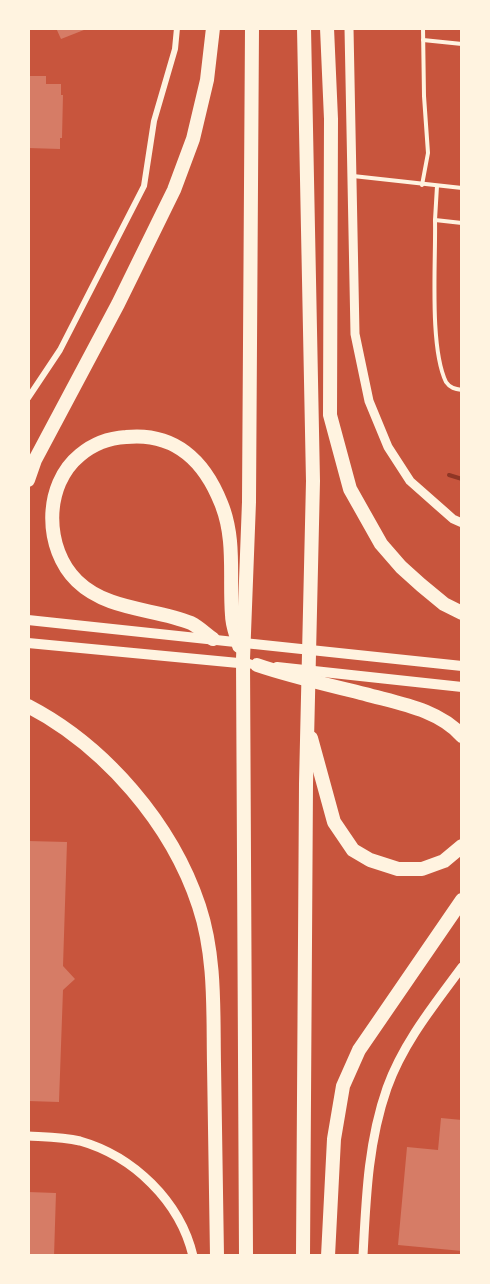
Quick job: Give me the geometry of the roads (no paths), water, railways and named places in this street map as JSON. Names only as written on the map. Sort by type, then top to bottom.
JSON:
[{"type":"highway","points":[[28,480],[35,460],[118,304],[174,190],[193,139],[207,80],[213,28]]},
{"type":"highway","points":[[246,1256],[243,659],[249,502],[252,28]]},
{"type":"highway","points":[[304,28],[313,481],[310,737],[334,822],[353,850],[370,860],[398,869],[422,869],[444,861],[462,846]]},
{"type":"highway","points":[[327,28],[331,118],[330,415],[350,489],[381,544],[421,585],[444,604],[462,613]]},
{"type":"highway","points":[[213,639],[192,624],[113,603],[77,581],[67,568],[53,536],[51,519],[60,481],[80,455],[112,438],[150,436],[178,446],[204,470],[222,504],[228,525],[231,544],[232,618],[243,659]]},
{"type":"highway","points":[[303,1256],[306,783],[313,481]]},
{"type":"highway","points":[[257,665],[284,675],[335,685],[410,706],[448,724],[462,736]]},
{"type":"highway","points":[[28,706],[85,744],[135,792],[164,834],[186,874],[199,907],[213,979],[217,1256]]},
{"type":"highway","points":[[328,1256],[334,1139],[343,1086],[359,1050],[462,900]]},
{"type":"main road","points":[[28,620],[462,666]]},
{"type":"main road","points":[[28,643],[462,687]]},
{"type":"street","points":[[28,398],[60,350],[144,186],[154,121],[176,49],[177,28]]},
{"type":"street","points":[[349,28],[355,334],[369,401],[388,447],[410,481],[453,519],[462,523]]},
{"type":"street","points":[[363,1256],[367,1182],[374,1133],[388,1086],[410,1041],[462,967]]},
{"type":"street","points":[[28,1136],[58,1137],[80,1142],[122,1160],[156,1187],[170,1206],[190,1242],[193,1256]]},
{"type":"lane","points":[[422,185],[428,153],[423,28]]},
{"type":"lane","points":[[423,40],[462,44]]},
{"type":"lane","points":[[352,176],[462,188]]},
{"type":"lane","points":[[437,186],[435,220],[437,350],[447,382],[453,389],[462,390]]},
{"type":"lane","points":[[435,220],[462,223]]},
{"type":"lane","points":[[28,384],[34,389]]},
{"type":"waterway","points":[[449,475],[462,479]]}]
